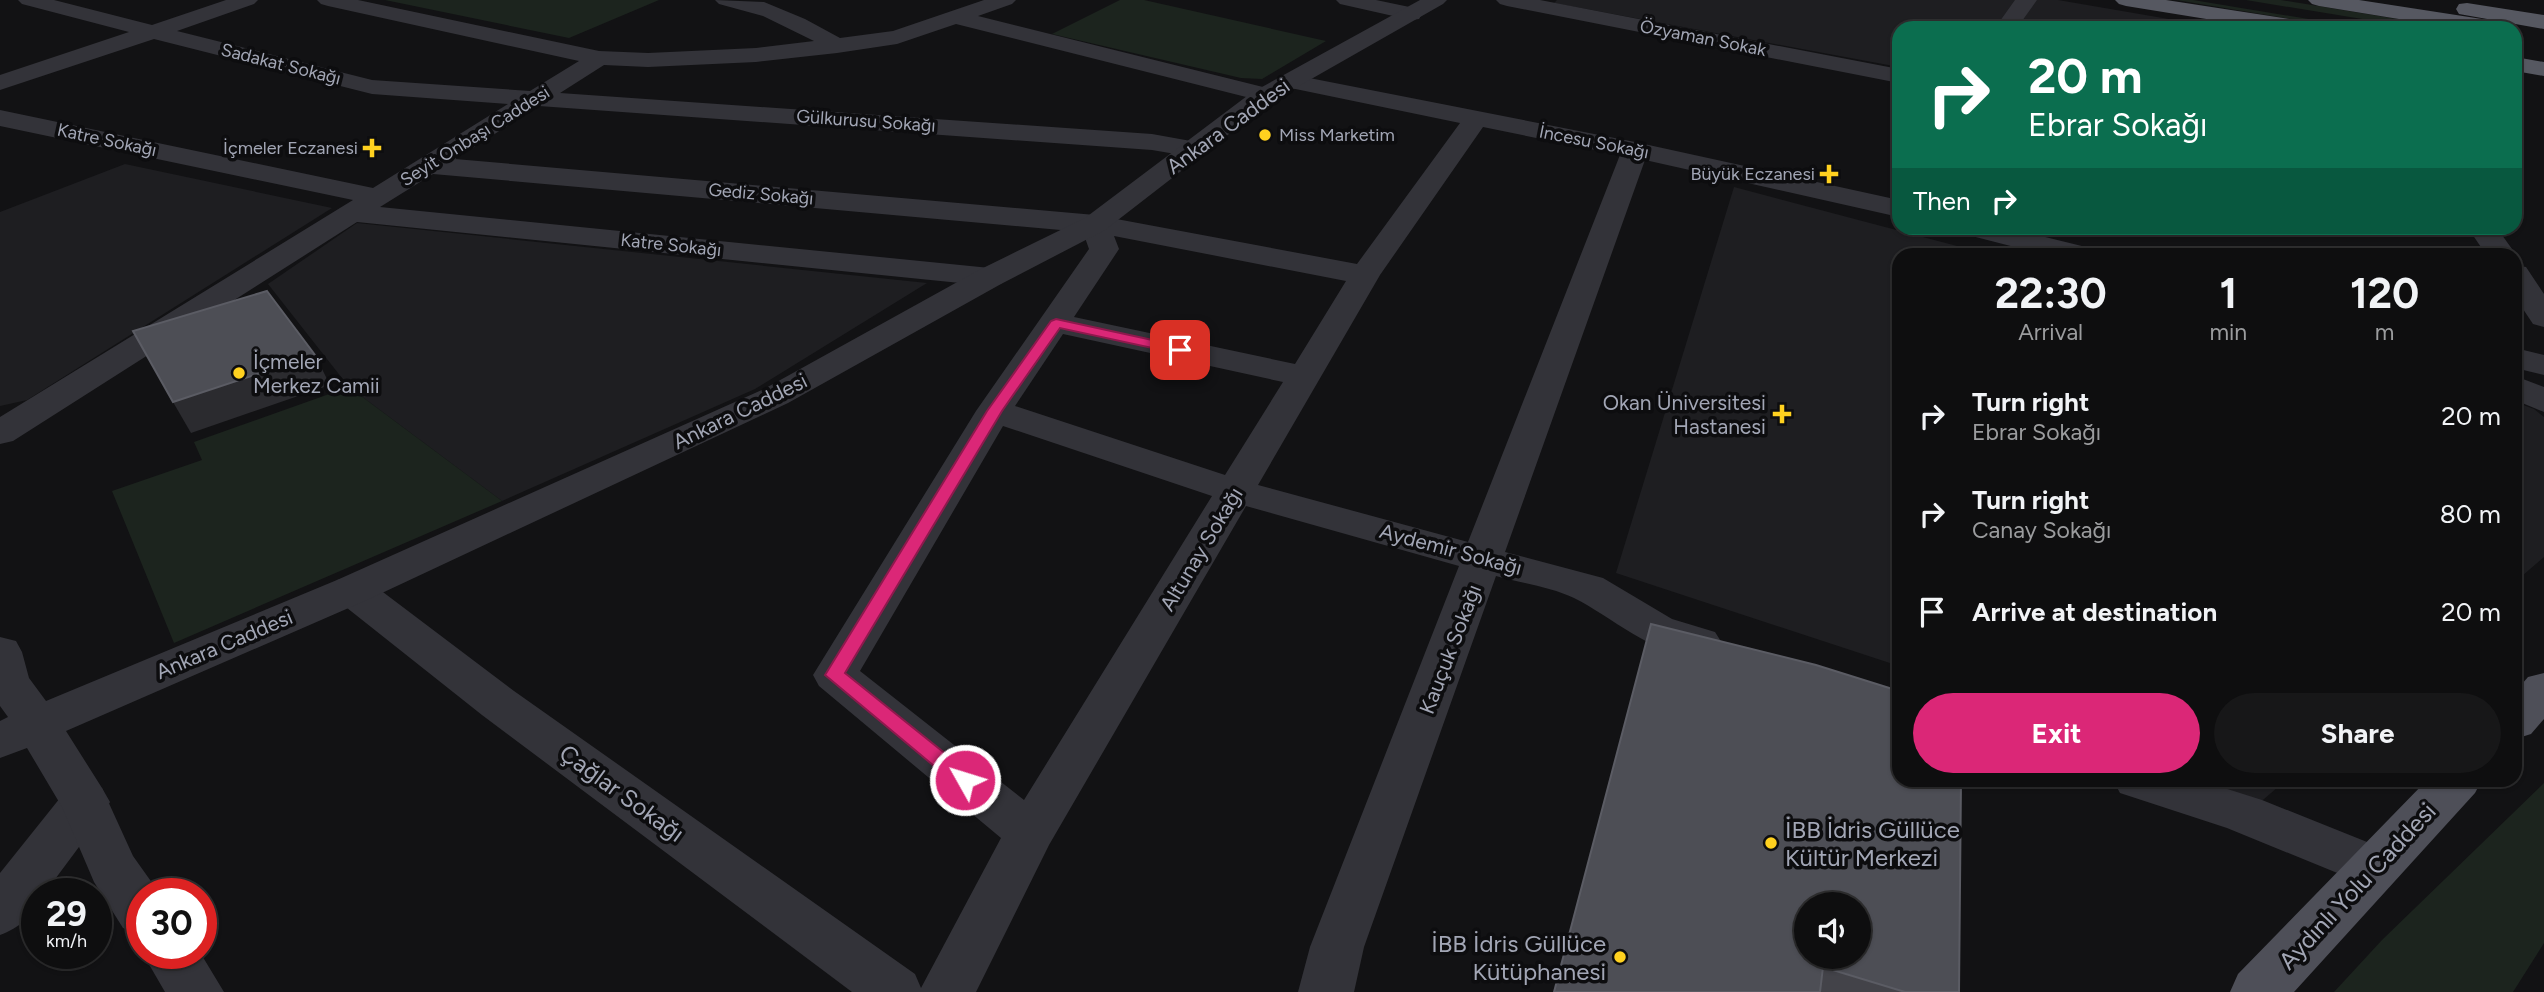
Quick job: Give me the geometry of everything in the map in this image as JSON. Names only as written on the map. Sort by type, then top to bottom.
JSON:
[{"type":"highway","points":[[2126,0],[2260,21]]},
{"type":"highway","points":[[2221,0],[2348,21]]},
{"type":"highway","points":[[2319,0],[2451,21]]},
{"type":"highway","points":[[2410,0],[2544,22]]},
{"type":"highway","points":[[2522,32],[2544,36]]},
{"type":"highway","points":[[2522,49],[2544,53]]},
{"type":"highway","points":[[2522,65],[2544,69]]},
{"type":"main road","points":[[2522,714],[2544,689]]},
{"type":"main road","points":[[2522,729],[2544,724]]},
{"type":"main road","name":"Aydınlı Yolu Caddesi","points":[[2258,992],[2451,787]]},
{"type":"street","name":"Sadakat Sokağı","points":[[29,0],[372,87],[538,97]]},
{"type":"street","points":[[0,83],[247,0]]},
{"type":"street","points":[[328,0],[599,58],[648,60],[756,55],[897,37],[1005,0]]},
{"type":"street","points":[[726,0],[758,6],[806,26],[836,46]]},
{"type":"street","points":[[1347,0],[1411,14]]},
{"type":"street","name":"Ankara Caddesi","points":[[18,732],[352,590],[776,397],[990,277],[1095,224],[1278,88],[1436,0]]},
{"type":"street","name":"Özyaman Sokak","points":[[1507,0],[1892,75]]},
{"type":"street","points":[[2012,21],[2026,0]]},
{"type":"street","name":"İncesu Sokağı","points":[[954,17],[1278,88],[1476,119],[1892,205]]},
{"type":"street","name":"Seyit Onbaşı Caddesi","points":[[0,433],[599,58]]},
{"type":"street","name":"Gülkurusu Sokağı","points":[[538,97],[1152,142],[1193,149]]},
{"type":"street","name":"Katre Sokağı","points":[[0,118],[378,197]]},
{"type":"street","name":"Altunay Sokağı","points":[[947,992],[1031,833],[1365,275],[1476,119]]},
{"type":"street","name":"Kauçuk Sokağı","points":[[1326,992],[1337,947],[1485,558],[1635,150]]},
{"type":"street","name":"Gediz Sokağı","points":[[428,164],[1095,224],[1365,275]]},
{"type":"street","name":"Katre Sokağı","points":[[352,213],[990,277]]},
{"type":"street","points":[[1031,833],[835,675],[994,411],[1104,249],[1095,224]]},
{"type":"street","points":[[2002,235],[2055,248]]},
{"type":"street","points":[[2522,284],[2544,317]]},
{"type":"street","points":[[1056,323],[1305,376]]},
{"type":"street","points":[[2522,360],[2544,365]]},
{"type":"street","points":[[2522,390],[2544,401]]},
{"type":"street","name":"Aydemir Sokağı","points":[[994,411],[1235,491],[1588,588],[1657,630],[1733,654]]},
{"type":"street","name":"Çağlar Sokağı","points":[[352,590],[498,703],[895,992]]},
{"type":"street","points":[[0,652],[18,732],[85,802],[112,867],[126,888]]},
{"type":"street","points":[[2159,787],[2244,814],[2374,867]]},
{"type":"street","points":[[0,912],[85,802]]},
{"type":"street","points":[[180,969],[196,992]]},
{"type":"shaded area","points":[[385,0],[659,0],[569,38]]},
{"type":"shaded area","points":[[1120,0],[1144,0],[1326,41],[1262,79],[1241,78],[1052,34]]},
{"type":"shaded area","points":[[1557,0],[2058,0],[2180,21],[1892,21],[1892,66],[1554,3]]},
{"type":"shaded area","points":[[2176,0],[2193,0],[2320,21],[2303,21]]},
{"type":"shaded area","points":[[2246,0],[2281,0],[2409,21],[2374,21]]},
{"type":"shaded area","points":[[125,164],[332,208],[27,400],[0,406],[0,212]]},
{"type":"shaded area","name":"Okan Üniversitesi Hastanesi","points":[[1734,187],[1892,229],[1892,235],[1915,235],[1965,248],[1892,248],[1892,664],[1616,573]]},
{"type":"shaded area","points":[[357,223],[927,283],[755,389],[502,501],[349,387],[268,284]]},
{"type":"shaded area","points":[[349,387],[502,501],[174,643],[112,491],[202,460],[194,442]]},
{"type":"shaded area","points":[[2522,405],[2544,417],[2544,557],[2522,576]]},
{"type":"shaded area","points":[[2544,783],[2544,943],[2513,992],[2334,992],[2382,940]]},
{"type":"shaded area","points":[[2220,787],[2278,787],[2257,805]]},
{"type":"building","points":[[267,291],[315,355],[173,402],[133,331]]},
{"type":"building","name":"İBB İdris Güllüce Kültür Merkezi","points":[[1651,624],[1816,665],[1892,689],[1892,787],[1961,787],[1959,992],[1905,992],[1830,969],[1871,969],[1871,892],[1794,892],[1794,969],[1823,969],[1820,992],[1554,992]]},
{"type":"place","name":"Miss Marketim","points":[[1265,135]]},
{"type":"place","name":"İçmeler Eczanesi","points":[[372,148]]},
{"type":"place","name":"Büyük Eczanesi","points":[[1829,174]]},
{"type":"place","name":"İçmeler Merkez Camii","points":[[239,373]]},
{"type":"place","name":"Okan Üniversitesi Hastanesi","points":[[1782,414]]},
{"type":"place","name":"İBB İdris Güllüce Kültür Merkezi","points":[[1771,843]]},
{"type":"place","name":"İBB İdris Güllüce Kütüphanesi","points":[[1620,957]]},
{"type":"route","points":[[965,780],[835,675],[994,411],[1056,323],[1180,350]]}]
